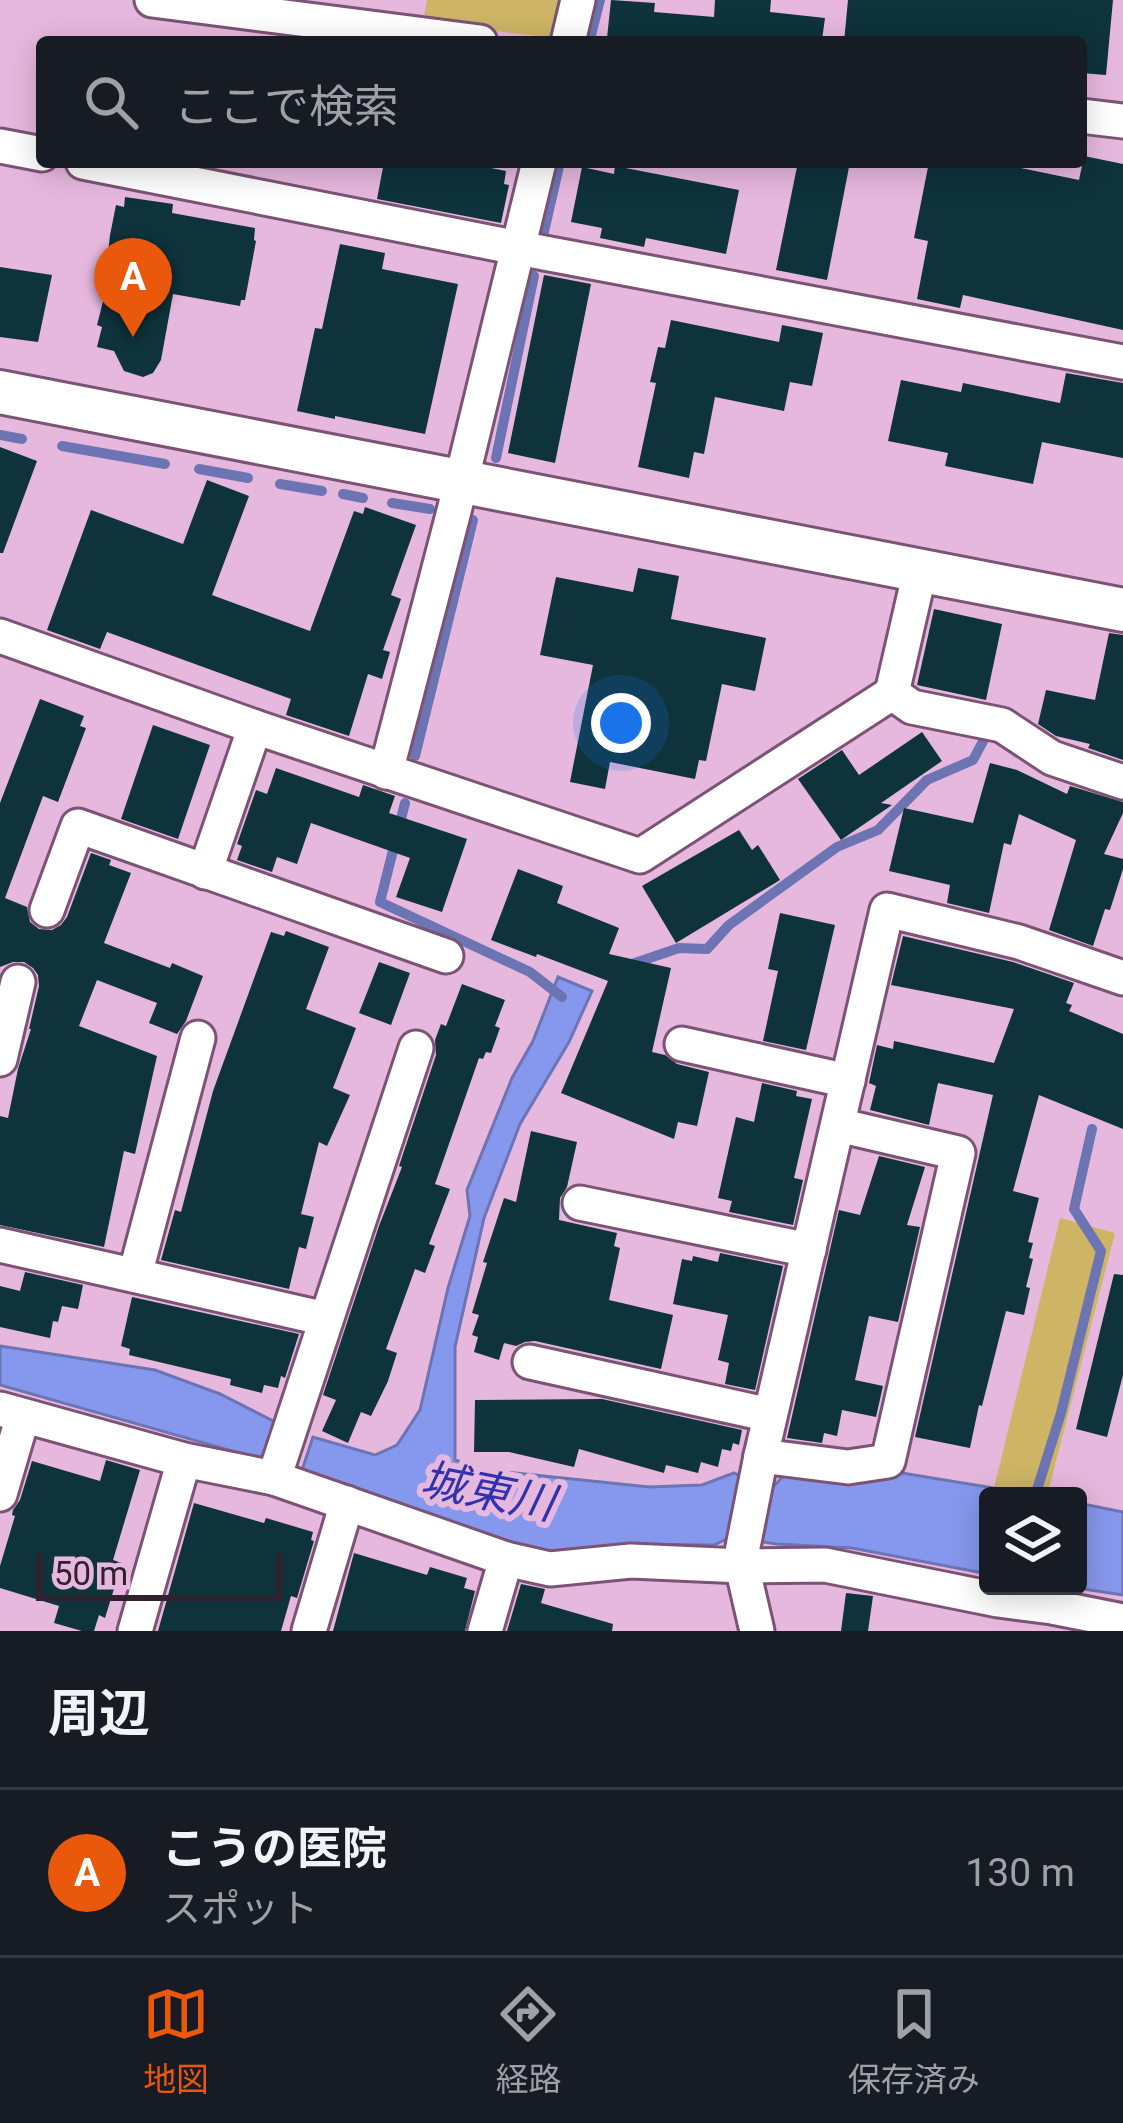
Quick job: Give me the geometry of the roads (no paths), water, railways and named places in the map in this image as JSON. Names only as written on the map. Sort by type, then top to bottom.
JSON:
[{"type":"street","points":[[157,0],[434,36]]},
{"type":"street","points":[[569,36],[578,0]]},
{"type":"street","points":[[1087,117],[1123,121]]},
{"type":"street","points":[[0,146],[36,153]]},
{"type":"street","points":[[113,168],[1123,362]]},
{"type":"street","points":[[386,772],[538,168]]},
{"type":"street","points":[[0,392],[1123,610]]},
{"type":"street","points":[[0,636],[255,728],[640,856],[892,694],[920,571]]},
{"type":"street","points":[[892,694],[912,707],[1002,725],[1052,758],[1123,782]]},
{"type":"street","points":[[206,872],[255,728]]},
{"type":"street","points":[[47,910],[78,826],[446,956]]},
{"type":"street","points":[[757,1631],[742,1559],[759,1463],[887,910],[1019,942],[1123,978]]},
{"type":"street","points":[[0,1058],[18,982]]},
{"type":"street","points":[[135,1275],[198,1037]]},
{"type":"street","points":[[682,1044],[848,1081]]},
{"type":"street","points":[[274,1478],[416,1048]]},
{"type":"street","points":[[759,1463],[848,1466],[888,1461],[958,1154],[838,1125]]},
{"type":"street","points":[[580,1203],[809,1250]]},
{"type":"street","points":[[0,1245],[326,1319]]},
{"type":"street","points":[[530,1362],[770,1415]]},
{"type":"street","points":[[0,1494],[12,1413],[184,1460],[274,1478],[506,1559],[550,1569],[631,1561],[742,1559],[825,1565],[1123,1621]]},
{"type":"street","points":[[135,1631],[184,1460]]},
{"type":"street","points":[[309,1631],[347,1503]]},
{"type":"street","points":[[485,1631],[506,1559]]},
{"type":"water","name":"城東川","points":[[558,977],[592,991],[569,1042],[520,1124],[484,1218],[455,1347],[455,1460],[487,1470],[649,1487],[702,1485],[734,1473],[775,1485],[786,1473],[848,1478],[902,1473],[987,1487],[979,1487],[979,1572],[852,1548],[731,1537],[714,1545],[630,1544],[550,1553],[513,1545],[301,1473],[313,1437],[375,1455],[397,1445],[420,1410],[470,1216],[467,1190],[512,1078],[533,1041]]},
{"type":"water","points":[[0,1346],[155,1370],[220,1394],[279,1424],[271,1462],[0,1385]]},
{"type":"water","points":[[1087,1505],[1123,1512],[1123,1595],[1087,1590]]},
{"type":"waterway","points":[[591,35],[600,0]]},
{"type":"waterway","points":[[543,236],[559,168]]},
{"type":"waterway","points":[[496,458],[534,276]]},
{"type":"waterway","points":[[0,435],[22,439]]},
{"type":"waterway","points":[[62,446],[165,464]]},
{"type":"waterway","points":[[199,469],[248,478]]},
{"type":"waterway","points":[[280,484],[322,491]]},
{"type":"waterway","points":[[343,494],[363,498]]},
{"type":"waterway","points":[[392,503],[430,509]]},
{"type":"waterway","points":[[415,756],[473,520]]},
{"type":"waterway","points":[[629,965],[679,948],[707,949],[729,925],[837,847],[878,830],[927,780],[973,760],[988,732]]},
{"type":"waterway","points":[[405,803],[380,902],[530,972],[562,997]]},
{"type":"waterway","points":[[1038,1487],[1101,1251],[1074,1209],[1092,1129]]},
{"type":"place","name":"こうの医院","points":[[133,337]]}]
